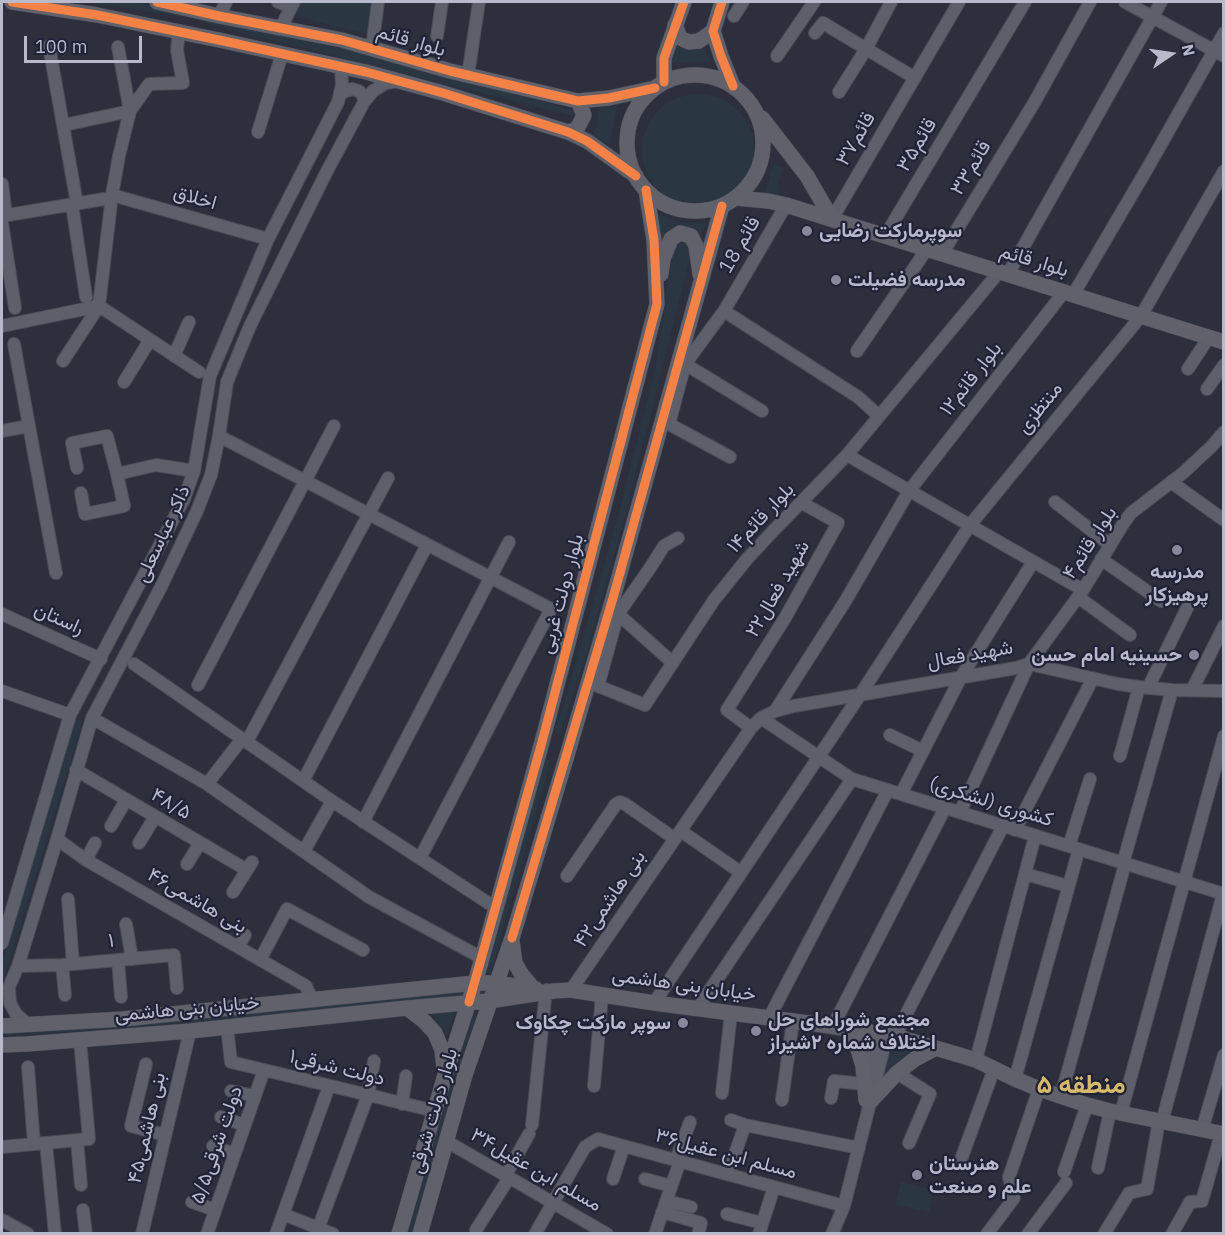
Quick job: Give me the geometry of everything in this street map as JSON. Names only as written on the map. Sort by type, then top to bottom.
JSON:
[{"type":"main road","name":"بلوار قائم","points":[[12,2],[97,15],[341,66],[400,81],[568,132],[587,141],[636,176]]},
{"type":"main road","name":"بلوار قائم","points":[[159,2],[217,16],[342,40],[468,75],[578,101],[609,98],[660,85]]},
{"type":"main road","points":[[660,85],[664,58],[684,2]]},
{"type":"main road","points":[[722,2],[713,31],[733,86]]},
{"type":"main road","points":[[180,32],[194,23],[194,15],[188,9]]},
{"type":"main road","points":[[217,16],[205,19],[202,28],[206,34],[219,40]]},
{"type":"main road","points":[[675,25],[680,38],[689,42],[699,40],[713,31]]},
{"type":"main road","points":[[755,109],[764,141],[757,173],[748,187],[736,198],[722,206],[706,211],[673,208],[646,190],[636,176],[627,145],[634,113],[643,99],[660,85],[685,75],[718,78],[745,96],[755,109],[807,177],[832,219]]},
{"type":"main road","points":[[568,132],[577,129],[584,115],[578,101]]},
{"type":"main road","name":"بلوار دولت غربی","points":[[469,1002],[542,742],[657,304],[654,240],[646,190]]},
{"type":"main road","name":"بلوار قائم","points":[[736,198],[786,205],[1216,340]]},
{"type":"main road","points":[[489,1001],[512,938],[568,752],[722,206]]},
{"type":"main road","points":[[657,304],[663,259],[671,239],[680,233],[691,236],[696,246],[701,283]]},
{"type":"main road","points":[[542,742],[568,752]]},
{"type":"main road","points":[[512,938],[512,952],[522,975],[545,990]]},
{"type":"main road","name":"خیابان بنی هاشمی","points":[[2,1026],[123,1020],[476,983],[496,983],[545,990],[571,990],[886,1035],[976,1060],[1014,1079],[1086,1105],[1222,1134]]},
{"type":"main road","name":"خیابان بنی هاشمی","points":[[2,1045],[190,1031],[489,1001],[545,990]]},
{"type":"main road","name":"بلوار دولت شرقی","points":[[420,1233],[465,1075],[489,1001]]},
{"type":"main road","name":"بلوار دولت شرقی","points":[[399,1233],[469,1002]]},
{"type":"main road","points":[[407,1008],[435,1033],[442,1050],[445,1075]]},
{"type":"main road","points":[[852,1029],[863,1066],[869,1101]]},
{"type":"main road","points":[[869,1101],[897,1073],[915,1059],[936,1048]]},
{"type":"main road","points":[[445,1075],[448,1066],[455,1063],[462,1067],[465,1075]]},
{"type":"street","points":[[217,16],[226,2]]},
{"type":"street","points":[[278,2],[292,4],[280,29]]},
{"type":"street","points":[[372,48],[378,2]]},
{"type":"street","points":[[437,36],[442,2]]},
{"type":"street","points":[[468,75],[479,2]]},
{"type":"street","points":[[734,16],[743,2]]},
{"type":"street","points":[[777,56],[814,2]]},
{"type":"street","points":[[839,92],[866,49],[891,2]]},
{"type":"street","name":"قائم۳۷","points":[[832,219],[959,2]]},
{"type":"street","name":"قائم۳۵","points":[[885,236],[1025,2]]},
{"type":"street","name":"قائم۳۳","points":[[857,351],[935,251],[1034,103],[1090,2]]},
{"type":"street","points":[[1125,2],[1219,54]]},
{"type":"street","name":"بلوار قائم۱۴","points":[[618,614],[598,686],[645,705],[714,600],[747,559],[847,455],[1004,273],[1081,145],[1161,2]]},
{"type":"street","points":[[815,33],[823,23],[915,78]]},
{"type":"street","points":[[63,361],[99,306],[108,196],[130,111],[150,84],[183,83],[177,50],[180,32]]},
{"type":"street","name":"بلوار قائم۱۲","points":[[775,711],[846,600],[909,491],[1069,293],[1219,54],[1224,33]]},
{"type":"street","points":[[49,46],[75,204],[86,297]]},
{"type":"street","points":[[118,47],[130,111]]},
{"type":"street","points":[[258,132],[282,54]]},
{"type":"street","name":"ذاکر عباسعلی","points":[[2,943],[70,715],[184,499],[194,471],[210,376],[268,239],[338,102],[342,76],[341,66]]},
{"type":"street","name":"ذاکر عباسعلی","points":[[28,1024],[16,1014],[5,989],[18,966],[92,718],[198,511],[211,475],[227,382],[250,326],[364,102],[373,91],[386,83],[400,81]]},
{"type":"street","points":[[340,93],[352,89],[359,91],[363,95],[364,102]]},
{"type":"street","points":[[63,124],[130,111]]},
{"type":"street","name":"منتظزی","points":[[654,1003],[860,695],[970,525],[1141,316],[1224,171]]},
{"type":"street","points":[[2,184],[3,218],[15,308]]},
{"type":"street","points":[[3,218],[108,196]]},
{"type":"street","name":"اخلاق","points":[[108,196],[268,239]]},
{"type":"street","name":"18 قائم","points":[[730,457],[669,424],[686,364],[724,311],[786,205]]},
{"type":"street","points":[[2,326],[99,306],[199,372]]},
{"type":"street","points":[[724,311],[858,397],[879,416]]},
{"type":"street","points":[[174,356],[189,322]]},
{"type":"street","points":[[124,382],[150,340]]},
{"type":"street","points":[[1188,369],[1216,340]]},
{"type":"street","points":[[14,344],[56,573]]},
{"type":"street","points":[[686,364],[762,411]]},
{"type":"street","points":[[1207,388],[1224,365]]},
{"type":"street","points":[[2,431],[29,426]]},
{"type":"street","points":[[198,685],[334,426]]},
{"type":"street","name":"بلوار قائم۴","points":[[960,813],[1029,664],[1080,593],[1131,513],[1184,473],[1224,432]]},
{"type":"street","points":[[77,468],[72,443],[106,436],[124,506],[85,514],[81,493]]},
{"type":"street","points":[[219,436],[551,609],[420,858]]},
{"type":"street","points":[[847,455],[1033,562],[1080,593],[1130,635]]},
{"type":"street","points":[[117,474],[156,465],[194,471]]},
{"type":"street","points":[[207,784],[246,737],[388,478]]},
{"type":"street","points":[[1171,483],[1224,520]]},
{"type":"street","points":[[1055,502],[1110,545]]},
{"type":"street","name":"شهید فعال۲۲","points":[[751,728],[727,710],[785,618],[838,523],[802,503]]},
{"type":"street","points":[[673,663],[618,614],[664,546],[678,538]]},
{"type":"street","points":[[363,822],[509,542]]},
{"type":"street","points":[[303,781],[427,544]]},
{"type":"street","points":[[1101,560],[1161,601]]},
{"type":"street","points":[[901,794],[961,677],[1033,562]]},
{"type":"street","points":[[143,578],[160,587]]},
{"type":"street","points":[[1120,756],[1143,687],[1190,604]]},
{"type":"street","name":"راستان","points":[[2,614],[101,659]]},
{"type":"street","points":[[1192,690],[1224,626]]},
{"type":"street","points":[[134,664],[246,737],[303,781],[363,822],[496,908]]},
{"type":"street","name":"شهید فعال","points":[[751,728],[761,718],[794,706],[1029,664],[1143,687],[1224,691]]},
{"type":"street","points":[[1015,830],[1093,678]]},
{"type":"street","points":[[1062,1096],[1172,690]]},
{"type":"street","points":[[2,691],[70,715]]},
{"type":"street","points":[[92,718],[207,784],[369,897],[482,957]]},
{"type":"street","name":"کشوری (لشکری)","points":[[761,718],[852,779],[1183,882],[1223,891]]},
{"type":"street","name":"بنی هاشمی۴۲","points":[[571,990],[751,728]]},
{"type":"street","points":[[890,735],[923,751]]},
{"type":"street","points":[[1098,1168],[1152,998],[1224,736]]},
{"type":"street","name":"۴۸/۵","points":[[76,770],[200,843],[250,866],[233,892]]},
{"type":"street","points":[[697,1009],[852,779]]},
{"type":"street","points":[[1014,1079],[1068,885],[1090,779]]},
{"type":"street","points":[[769,1018],[888,790]]},
{"type":"street","points":[[111,826],[126,800]]},
{"type":"street","points":[[304,851],[332,801]]},
{"type":"street","points":[[567,876],[616,804],[620,802],[740,872]]},
{"type":"street","points":[[833,1026],[945,808]]},
{"type":"street","points":[[139,843],[155,817]]},
{"type":"street","points":[[832,1233],[844,1206],[886,1035],[949,931],[1003,826]]},
{"type":"street","points":[[976,1060],[1035,836]]},
{"type":"street","name":"بنی هاشمی۴۶","points":[[57,839],[86,860],[306,986],[312,1000]]},
{"type":"street","points":[[86,860],[96,843]]},
{"type":"street","points":[[187,864],[200,843]]},
{"type":"street","points":[[1025,874],[1068,885]]},
{"type":"street","points":[[142,893],[150,881]]},
{"type":"street","points":[[1104,1233],[1130,1193],[1147,1189],[1160,1122],[1223,891]]},
{"type":"street","points":[[65,995],[68,900]]},
{"type":"street","points":[[190,920],[197,909]]},
{"type":"street","points":[[260,960],[287,909],[363,950]]},
{"type":"street","points":[[126,924],[132,959]]},
{"type":"street","points":[[237,947],[245,934]]},
{"type":"street","name":"۱","points":[[18,966],[67,965],[174,955],[177,988]]},
{"type":"street","points":[[118,960],[121,998]]},
{"type":"street","points":[[476,1230],[507,1177],[531,1129],[545,990]]},
{"type":"street","points":[[594,1086],[602,995]]},
{"type":"street","points":[[722,1093],[731,1013]]},
{"type":"street","points":[[782,1100],[793,1021]]},
{"type":"street","name":"۱دولت شرقی","points":[[227,1027],[231,1062],[435,1111]]},
{"type":"street","name":"بنی هاشمی۴۵","points":[[142,1233],[190,1031]]},
{"type":"street","points":[[80,1040],[83,1140],[81,1185]]},
{"type":"street","points":[[1202,1130],[1224,1055]]},
{"type":"street","points":[[317,1231],[368,1095],[374,1061]]},
{"type":"street","points":[[146,1064],[131,1126],[165,1135]]},
{"type":"street","points":[[28,1067],[55,1233]]},
{"type":"street","points":[[959,1165],[994,1069]]},
{"type":"street","name":"۵/۵دولت شرقی","points":[[203,1231],[215,1210],[264,1070]]},
{"type":"street","points":[[897,1073],[930,1094],[909,1143]]},
{"type":"street","points":[[402,1104],[406,1076]]},
{"type":"street","points":[[831,1098],[834,1081],[865,1084]]},
{"type":"street","points":[[276,1233],[329,1086]]},
{"type":"street","points":[[990,1232],[1014,1198],[1009,1177],[1039,1089]]},
{"type":"street","points":[[231,1091],[255,1096]]},
{"type":"street","points":[[1028,1233],[1065,1178],[1086,1105]]},
{"type":"street","points":[[221,1117],[244,1125]]},
{"type":"street","points":[[731,1120],[859,1149]]},
{"type":"street","points":[[655,1233],[690,1122]]},
{"type":"street","points":[[728,1174],[745,1125]]},
{"type":"street","points":[[1172,1233],[1190,1202],[1202,1201],[1222,1134]]},
{"type":"street","name":"مسلم ابن عقیل۳۶","points":[[552,1203],[585,1148],[598,1139],[844,1206]]},
{"type":"street","points":[[2,1147],[83,1140]]},
{"type":"street","name":"مسلم ابن عقیل۳۴","points":[[446,1141],[607,1233]]},
{"type":"street","points":[[213,1146],[234,1154]]},
{"type":"street","points":[[613,1179],[624,1146]]},
{"type":"street","points":[[645,1179],[671,1186]]},
{"type":"street","points":[[727,1214],[761,1228],[774,1187]]},
{"type":"street","points":[[192,1202],[215,1210]]},
{"type":"street","points":[[535,1233],[552,1203]]},
{"type":"street","points":[[664,1207],[691,1207]]},
{"type":"street","points":[[664,1207],[701,1223],[699,1231]]},
{"type":"street","points":[[83,1210],[86,1233]]},
{"type":"street","points":[[283,1214],[317,1231],[333,1233]]},
{"type":"street","points":[[2,1220],[28,1233]]},
{"type":"shaded area","points":[[85,2],[136,2],[183,12],[185,15],[183,17]]},
{"type":"shaded area","points":[[297,2],[373,2],[369,35],[291,15]]},
{"type":"shaded area","points":[[211,21],[336,45],[577,111],[577,117],[208,24]]},
{"type":"shaded area","points":[[679,43],[704,46],[710,61],[670,63]]},
{"type":"shaded area","points":[[698,94],[719,98],[738,110],[750,129],[754,150],[750,171],[738,190],[719,202],[698,206],[677,202],[658,190],[646,171],[642,150],[646,129],[658,110],[677,98]]},
{"type":"shaded area","points":[[598,107],[617,107],[610,145],[592,134],[598,125]]},
{"type":"shaded area","points":[[773,164],[784,168],[778,183],[780,193],[765,195]]},
{"type":"shaded area","points":[[652,211],[682,223],[707,223],[699,238],[682,226],[671,229],[662,243]]},
{"type":"shaded area","points":[[680,238],[690,244],[690,257],[623,523],[587,653],[560,734],[555,733],[616,524],[656,367],[673,250]]},
{"type":"shaded area","points":[[78,719],[81,721],[79,733],[2,983],[2,963],[74,723]]},
{"type":"shaded area","points":[[546,758],[550,763],[490,975],[482,977]]},
{"type":"shaded area","points":[[510,989],[510,992],[219,1020],[2,1035],[2,1029]]},
{"type":"shaded area","points":[[454,1011],[447,1036],[431,1012]]},
{"type":"shaded area","points":[[470,1013],[477,1013],[464,1064],[457,1061]]},
{"type":"shaded area","points":[[890,1046],[919,1051],[881,1083]]},
{"type":"shaded area","points":[[453,1071],[461,1075],[414,1233],[406,1234]]},
{"type":"shaded area","points":[[901,1182],[934,1190],[929,1212],[895,1204]]},
{"type":"cycle path","points":[[12,2],[97,15],[219,40],[366,72],[443,93],[568,132],[587,141],[636,176]]},
{"type":"cycle path","points":[[157,2],[342,40],[450,71],[578,101],[609,98],[655,88]]},
{"type":"cycle path","points":[[664,82],[664,58],[684,2]]},
{"type":"cycle path","points":[[722,2],[713,31],[733,86]]},
{"type":"cycle path","points":[[469,1002],[542,742],[657,304],[654,240],[646,190]]},
{"type":"cycle path","points":[[512,938],[613,598],[722,206]]},
{"type":"place","name":"سوپرمارکت رضایی","points":[[807,231]]},
{"type":"place","name":"مدرسه فضیلت","points":[[836,280]]},
{"type":"place","name":"مدرسه پرهیزکار","points":[[1177,550]]},
{"type":"place","name":"حسینیه امام حسن","points":[[1194,655]]},
{"type":"place","name":"سوپر مارکت چکاوک","points":[[683,1023]]},
{"type":"place","name":"مجتمع شوراهای حل اختلاف شماره ۲شیراز","points":[[756,1031]]},
{"type":"place","name":"هنرستان علم و صنعت","points":[[917,1175]]},
{"type":"district","name":"منطقه ۵","points":[[1081,1085]]}]
